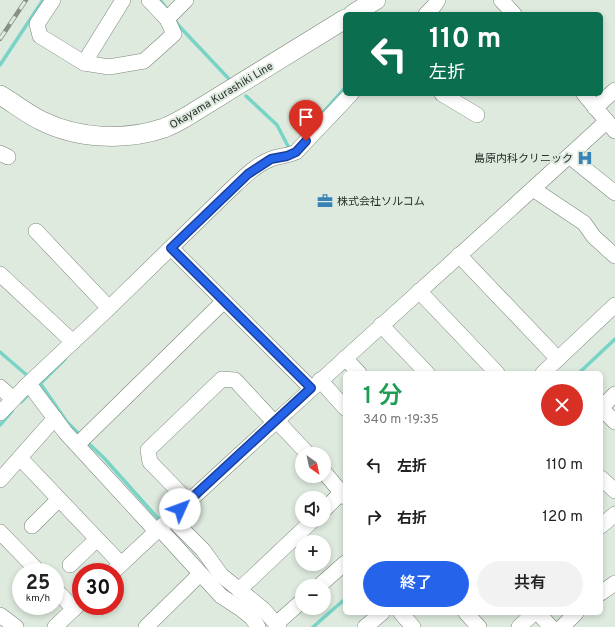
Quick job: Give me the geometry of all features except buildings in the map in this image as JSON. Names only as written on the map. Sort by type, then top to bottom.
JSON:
[{"type":"main road","points":[[357,12],[376,0]]},
{"type":"main road","name":"Okayama Kurashiki Line","points":[[0,95],[42,121],[71,132],[98,136],[125,136],[143,133],[164,128],[186,118],[343,20]]},
{"type":"street","points":[[53,0],[37,24],[40,36],[84,62],[108,68],[144,61],[174,34],[170,16],[149,0]]},
{"type":"street","points":[[84,62],[123,0]]},
{"type":"street","points":[[170,16],[186,0]]},
{"type":"street","points":[[428,12],[438,0]]},
{"type":"street","points":[[502,0],[512,12]]},
{"type":"street","points":[[596,108],[615,90]]},
{"type":"street","points":[[0,413],[13,399],[32,385],[73,342],[109,308],[174,252],[248,174],[263,163],[296,152],[348,96]]},
{"type":"street","points":[[445,96],[477,116]]},
{"type":"street","points":[[122,563],[315,384],[569,156],[611,126],[586,96]]},
{"type":"street","points":[[569,156],[615,193]]},
{"type":"street","points":[[533,189],[584,224],[594,238],[615,256]]},
{"type":"street","points":[[36,231],[109,308]]},
{"type":"street","points":[[174,252],[224,301],[315,384],[343,406]]},
{"type":"street","points":[[459,255],[558,359]]},
{"type":"street","points":[[0,274],[73,342]]},
{"type":"street","points":[[419,291],[495,371]]},
{"type":"street","points":[[82,440],[224,301]]},
{"type":"street","points":[[545,371],[615,306]]},
{"type":"street","points":[[381,325],[425,371]]},
{"type":"street","points":[[345,358],[357,371]]},
{"type":"street","points":[[188,501],[150,462],[148,450],[222,379],[235,380],[301,447]]},
{"type":"street","points":[[32,385],[54,418],[82,440],[162,525],[200,574],[221,596],[252,618],[258,627]]},
{"type":"street","points":[[0,387],[13,399]]},
{"type":"street","points":[[603,406],[615,394]]},
{"type":"street","points":[[603,410],[615,422]]},
{"type":"street","points":[[0,480],[54,418]]},
{"type":"street","points":[[20,458],[97,539],[114,563]]},
{"type":"street","points":[[331,480],[343,495],[331,504]]},
{"type":"street","points":[[603,480],[615,491]]},
{"type":"street","points":[[32,526],[59,499]]},
{"type":"street","points":[[603,524],[615,514]]},
{"type":"street","points":[[162,525],[203,550],[221,575],[263,610],[277,626],[295,608]]},
{"type":"street","points":[[239,590],[306,527]]},
{"type":"street","points":[[0,532],[30,563]]},
{"type":"street","points":[[70,565],[97,539]]},
{"type":"street","points":[[327,579],[343,565]]},
{"type":"street","points":[[146,627],[200,574]]},
{"type":"street","points":[[603,592],[615,583]]},
{"type":"street","points":[[55,627],[72,611]]},
{"type":"street","points":[[365,627],[380,615]]},
{"type":"street","points":[[403,615],[413,627]]},
{"type":"street","points":[[468,615],[478,627]]},
{"type":"street","points":[[519,627],[532,615]]},
{"type":"street","points":[[540,615],[551,627]]},
{"type":"street","points":[[562,627],[574,615]]},
{"type":"street","points":[[0,616],[16,627]]},
{"type":"waterway","points":[[0,65],[43,0]]},
{"type":"waterway","points":[[160,0],[167,9]]},
{"type":"waterway","points":[[174,19],[230,80]]},
{"type":"waterway","points":[[312,125],[343,90]]},
{"type":"waterway","points":[[246,96],[277,125],[289,148]]},
{"type":"waterway","points":[[581,371],[615,339]]},
{"type":"waterway","points":[[0,352],[29,377]]},
{"type":"waterway","points":[[37,387],[65,359]]},
{"type":"waterway","points":[[38,382],[67,422],[81,436]]},
{"type":"waterway","points":[[21,402],[31,392]]},
{"type":"waterway","points":[[0,425],[12,411]]},
{"type":"waterway","points":[[86,441],[104,458],[162,523]]},
{"type":"waterway","points":[[313,627],[343,601]]},
{"type":"railway","points":[[0,39],[26,0]]},
{"type":"place","name":"島原内科クリニック","points":[[585,158]]},
{"type":"place","name":"株式会社ソルコム","points":[[325,201]]},
{"type":"route","points":[[180,509],[311,388],[171,248],[248,174],[271,159],[287,156],[296,152],[306,141]]}]
